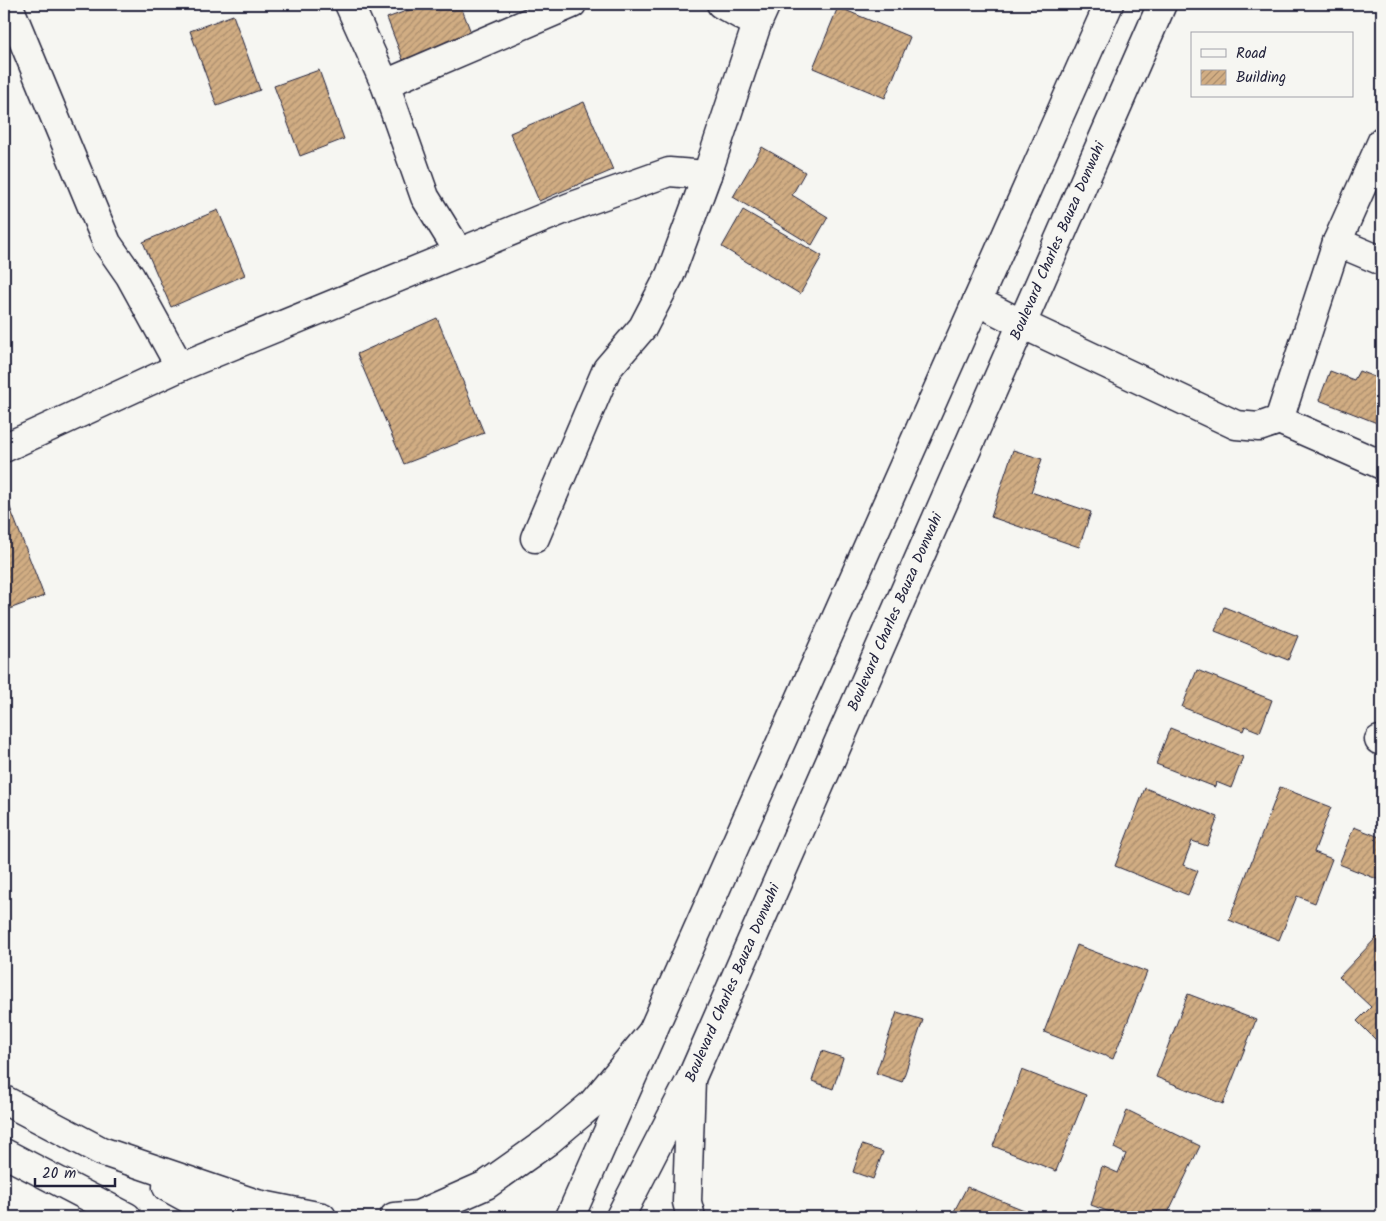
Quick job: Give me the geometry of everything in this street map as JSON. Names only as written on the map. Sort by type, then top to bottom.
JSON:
[{"type":"main road","points":[[8,4],[107,243],[130,276],[180,367]]},
{"type":"main road","points":[[349,4],[385,84],[425,197],[459,252]]},
{"type":"main road","points":[[385,84],[572,4]]},
{"type":"main road","points":[[535,538],[606,370],[643,327],[670,275],[707,175],[761,14],[721,4]]},
{"type":"main road","points":[[570,1217],[1109,4]]},
{"type":"main road","name":"Boulevard Charles Bauza Donwahi","points":[[620,1217],[691,1079],[1162,4]]},
{"type":"main road","points":[[1279,420],[1337,242],[1382,141]]},
{"type":"main road","points":[[4,448],[180,367],[570,207],[669,172],[707,175]]},
{"type":"main road","points":[[1337,242],[1382,261]]},
{"type":"main road","points":[[977,301],[1236,425],[1260,426],[1279,420],[1382,465]]},
{"type":"main road","points":[[394,1217],[418,1215],[486,1184],[548,1141],[592,1104],[653,1031]]},
{"type":"main road","points":[[691,1079],[687,1202],[691,1217]]},
{"type":"main road","points":[[4,1100],[222,1217]]},
{"type":"main road","points":[[101,1152],[257,1204],[322,1217]]},
{"type":"main road","points":[[4,1153],[127,1217]]},
{"type":"building","points":[[425,4],[460,4],[472,35],[403,60],[387,18]]},
{"type":"building","points":[[838,7],[910,37],[885,98],[813,68]]},
{"type":"building","points":[[233,15],[260,90],[217,106],[190,31]]},
{"type":"building","points":[[319,70],[344,139],[300,156],[274,86]]},
{"type":"building","points":[[584,102],[613,170],[539,201],[510,133]]},
{"type":"building","points":[[762,147],[805,172],[792,195],[828,217],[812,245],[733,197]]},
{"type":"building","points":[[218,210],[245,275],[171,307],[143,242]]},
{"type":"building","points":[[743,210],[822,256],[800,294],[722,247]]},
{"type":"building","points":[[437,318],[484,433],[404,464],[357,354]]},
{"type":"building","points":[[1330,371],[1354,380],[1359,371],[1382,380],[1382,425],[1319,400]]},
{"type":"building","points":[[1013,450],[1042,459],[1031,492],[1091,512],[1079,547],[991,517]]},
{"type":"building","points":[[4,492],[44,596],[4,611]]},
{"type":"building","points":[[1224,607],[1298,636],[1288,660],[1215,631]]},
{"type":"building","points":[[1197,670],[1272,700],[1260,732],[1245,726],[1243,731],[1182,707]]},
{"type":"building","points":[[1170,728],[1243,757],[1231,788],[1216,782],[1215,787],[1156,764]]},
{"type":"building","points":[[1280,787],[1331,807],[1314,852],[1332,859],[1315,903],[1297,896],[1279,940],[1229,920]]},
{"type":"building","points":[[1145,788],[1218,817],[1207,846],[1192,841],[1183,865],[1198,871],[1188,895],[1115,866]]},
{"type":"building","points":[[1354,827],[1382,838],[1382,881],[1339,864]]},
{"type":"building","points":[[1377,937],[1382,942],[1382,1046],[1357,1021],[1371,1007],[1339,977]]},
{"type":"building","points":[[1077,945],[1147,972],[1113,1059],[1044,1032]]},
{"type":"building","points":[[1188,994],[1256,1020],[1223,1104],[1156,1077]]},
{"type":"building","points":[[897,1012],[923,1020],[902,1082],[876,1073]]},
{"type":"building","points":[[822,1051],[843,1058],[833,1089],[812,1081]]},
{"type":"building","points":[[1022,1070],[1086,1095],[1056,1171],[993,1146]]},
{"type":"building","points":[[1127,1110],[1200,1146],[1166,1217],[1123,1217],[1091,1205],[1102,1166],[1118,1173],[1126,1154],[1114,1148]]},
{"type":"building","points":[[862,1145],[883,1152],[873,1179],[853,1172]]},
{"type":"building","points":[[967,1187],[1034,1214],[1034,1217],[951,1217]]}]
